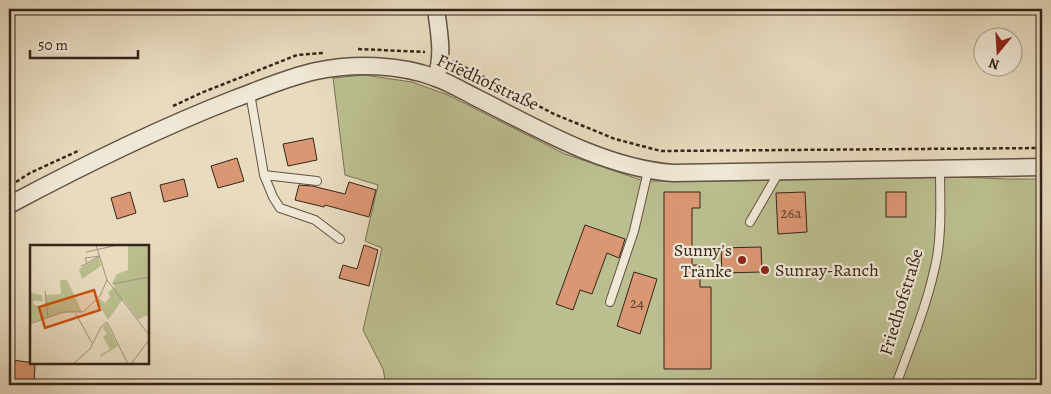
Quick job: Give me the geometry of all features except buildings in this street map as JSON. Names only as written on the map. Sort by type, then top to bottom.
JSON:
[{"type":"street","points":[[436,9],[441,54],[441,64],[436,78]]},
{"type":"street","name":"Friedhofstraße","points":[[9,205],[112,152],[206,110],[290,78],[340,67],[398,69],[436,78],[576,146],[611,161],[648,171],[672,173],[779,172],[1042,167]]},
{"type":"lane","points":[[250,93],[264,175],[273,197],[280,208],[315,220],[340,239]]},
{"type":"lane","name":"Friedhofstraße","points":[[896,385],[930,289],[937,256],[940,219],[940,169]]},
{"type":"lane","points":[[610,302],[634,231],[648,171]]},
{"type":"lane","points":[[750,222],[779,172]]},
{"type":"lane","points":[[264,175],[317,181]]},
{"type":"path","points":[[441,54],[554,114],[615,139],[661,152],[1042,148]]},
{"type":"green space","points":[[364,75],[412,82],[448,95],[565,154],[644,181],[960,177],[1042,179],[1042,385],[386,385],[383,369],[363,330],[382,248],[365,241],[378,185],[345,175],[333,78]]},
{"type":"place","name":"Sunny's Tränke","points":[[742,260]]},
{"type":"place","name":"Sunray-Ranch","points":[[765,270]]}]
